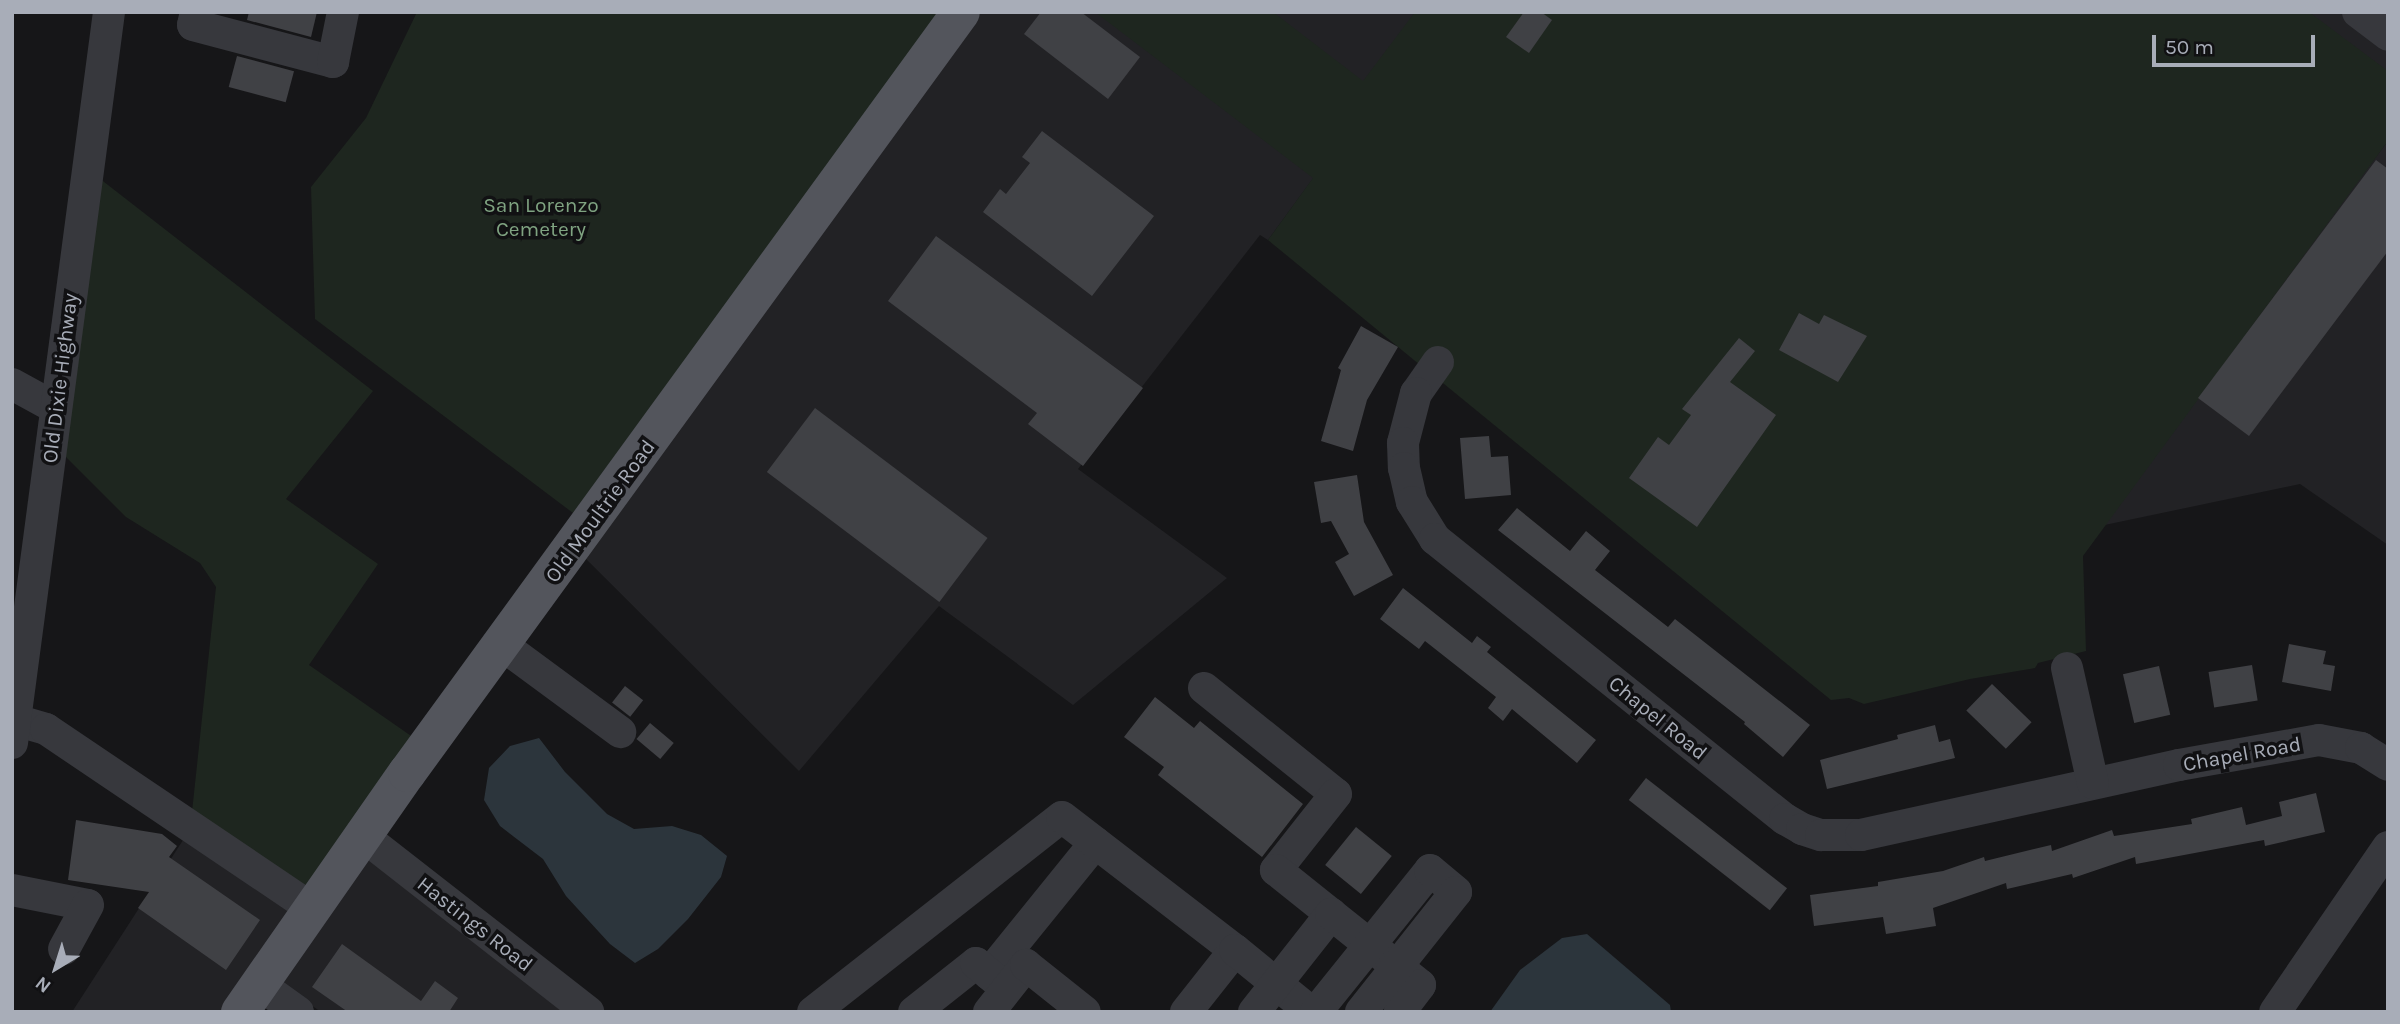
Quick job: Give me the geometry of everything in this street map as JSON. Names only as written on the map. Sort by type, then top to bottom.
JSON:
[{"type":"main road","name":"Old Moultrie Road","points":[[249,998],[363,836],[961,12]]},
{"type":"street","name":"Old Dixie Highway","points":[[14,732],[24,553],[56,408],[109,12]]},
{"type":"street","points":[[196,12],[193,25],[333,62],[343,12]]},
{"type":"street","points":[[2358,12],[2388,35]]},
{"type":"street","name":"Chapel Road","points":[[1438,362],[1416,393],[1403,443],[1404,468],[1412,502],[1435,539],[1785,819],[1821,835],[1861,835],[2093,783],[2319,740],[2361,748],[2388,765]]},
{"type":"street","points":[[12,384],[56,408]]},
{"type":"street","points":[[502,645],[620,732]]},
{"type":"street","points":[[2067,668],[2093,783]]},
{"type":"street","points":[[1204,688],[1336,794],[1276,870],[1420,985],[1400,1012]]},
{"type":"street","points":[[14,732],[46,729],[312,908]]},
{"type":"street","points":[[813,1012],[1062,817],[1314,1012],[1430,870],[1457,892],[1361,1012]]},
{"type":"street","name":"Hastings Road","points":[[363,836],[588,1012]]},
{"type":"street","points":[[995,992],[1095,843]]},
{"type":"street","points":[[2275,1012],[2388,847]]},
{"type":"street","points":[[12,890],[88,905],[64,950]]},
{"type":"street","points":[[1254,1012],[1331,914]]},
{"type":"street","points":[[1186,1012],[1235,950]]},
{"type":"street","points":[[914,1012],[976,963],[995,992]]},
{"type":"street","points":[[995,992],[1026,965],[1085,1012]]},
{"type":"street","points":[[249,998],[298,1012]]},
{"type":"shaded area","points":[[975,12],[1435,12],[1268,240],[1260,235],[1078,469],[1227,578],[1073,705],[939,606],[799,771],[582,555]]},
{"type":"shaded area","points":[[2294,12],[2388,12],[2388,85]]},
{"type":"shaded area","points":[[2388,141],[2388,545],[2300,484],[2095,527]]},
{"type":"shaded area","points":[[539,738],[565,772],[607,814],[634,829],[672,826],[701,835],[727,856],[721,877],[688,919],[658,949],[635,963],[610,944],[566,896],[543,859],[500,826],[484,800],[489,768],[510,746]]},
{"type":"shaded area","points":[[185,837],[295,912],[226,1012],[72,1012]]},
{"type":"shaded area","points":[[364,853],[567,1012],[321,1012],[275,980]]},
{"type":"shaded area","points":[[1587,934],[1670,1005],[1671,1012],[1490,1012],[1520,970],[1562,938]]},
{"type":"green space","name":"San Lorenzo Cemetery","points":[[417,12],[939,12],[573,513],[315,319],[311,187],[366,118]]},
{"type":"green space","points":[[1095,12],[1273,12],[1363,81],[1415,12],[2309,12],[2388,71],[2388,141],[2083,556],[2086,651],[2038,663],[2035,668],[1970,679],[1864,704],[1849,698],[1831,700],[1438,379],[1453,359],[1436,347],[1420,365],[1268,240],[1313,178]]},
{"type":"green space","points":[[99,178],[373,391],[286,499],[378,564],[309,665],[417,740],[310,891],[192,812],[216,587],[200,563],[126,517],[62,453]]},
{"type":"building","points":[[249,12],[317,12],[311,37],[247,20]]},
{"type":"building","points":[[1041,12],[1081,12],[1140,57],[1108,99],[1024,34]]},
{"type":"building","points":[[1524,12],[1541,12],[1552,20],[1529,53],[1506,37]]},
{"type":"building","points":[[237,56],[294,71],[286,102],[229,87]]},
{"type":"building","points":[[1042,131],[1154,216],[1092,296],[983,212],[1000,189],[1006,194],[1030,163],[1022,157]]},
{"type":"building","points":[[2376,160],[2388,169],[2388,251],[2249,436],[2198,398]]},
{"type":"building","points":[[936,236],[1143,388],[1083,466],[1028,424],[1037,413],[888,301]]},
{"type":"building","points":[[1799,313],[1819,324],[1824,315],[1867,336],[1838,382],[1779,350]]},
{"type":"building","points":[[1361,326],[1398,347],[1367,400],[1353,451],[1321,441],[1341,370],[1338,368]]},
{"type":"building","points":[[1739,338],[1755,351],[1730,382],[1776,415],[1697,527],[1629,478],[1658,437],[1669,445],[1691,415],[1682,409]]},
{"type":"building","points":[[815,408],[988,538],[939,602],[767,472]]},
{"type":"building","points":[[1489,436],[1491,457],[1508,456],[1511,495],[1465,499],[1460,438]]},
{"type":"building","points":[[1357,475],[1364,522],[1393,575],[1354,596],[1335,562],[1349,554],[1331,521],[1321,523],[1314,482]]},
{"type":"building","points":[[1517,508],[1570,551],[1586,531],[1610,551],[1595,570],[1668,627],[1675,619],[1810,725],[1783,757],[1744,724],[1745,722],[1498,530]]},
{"type":"building","points":[[1403,588],[1472,643],[1477,636],[1491,647],[1487,652],[1596,740],[1577,763],[1512,709],[1503,721],[1488,708],[1496,697],[1425,641],[1419,649],[1380,619]]},
{"type":"building","points":[[2289,644],[2326,651],[2323,664],[2335,666],[2331,691],[2282,682]]},
{"type":"building","points":[[2252,665],[2258,701],[2214,707],[2209,672]]},
{"type":"building","points":[[2159,666],[2170,715],[2134,723],[2123,674]]},
{"type":"building","points":[[1992,684],[2032,722],[2006,749],[1966,711]]},
{"type":"building","points":[[625,686],[643,700],[630,717],[612,703]]},
{"type":"building","points":[[1155,697],[1194,728],[1200,721],[1303,804],[1262,857],[1158,775],[1164,767],[1124,737]]},
{"type":"building","points":[[650,723],[674,743],[660,759],[637,739]]},
{"type":"building","points":[[1935,725],[1939,742],[1950,739],[1955,758],[1827,789],[1820,760],[1898,739],[1897,735]]},
{"type":"building","points":[[1646,778],[1787,888],[1770,910],[1629,800]]},
{"type":"building","points":[[2316,793],[2325,832],[2265,846],[2264,840],[2136,864],[2135,857],[2073,878],[2072,874],[2007,889],[2006,883],[1933,908],[1936,926],[1886,934],[1883,917],[1814,926],[1810,895],[1878,886],[1878,882],[1943,871],[1984,857],[1985,861],[2051,845],[2052,851],[2112,830],[2114,836],[2192,824],[2191,819],[2242,807],[2246,825],[2282,816],[2279,802]]},
{"type":"building","points":[[76,820],[162,834],[177,846],[169,857],[260,920],[226,970],[138,908],[149,892],[68,880]]},
{"type":"building","points":[[1356,827],[1392,856],[1361,894],[1325,865]]},
{"type":"building","points":[[342,944],[421,1001],[435,981],[458,998],[449,1012],[348,1012],[312,987]]}]
